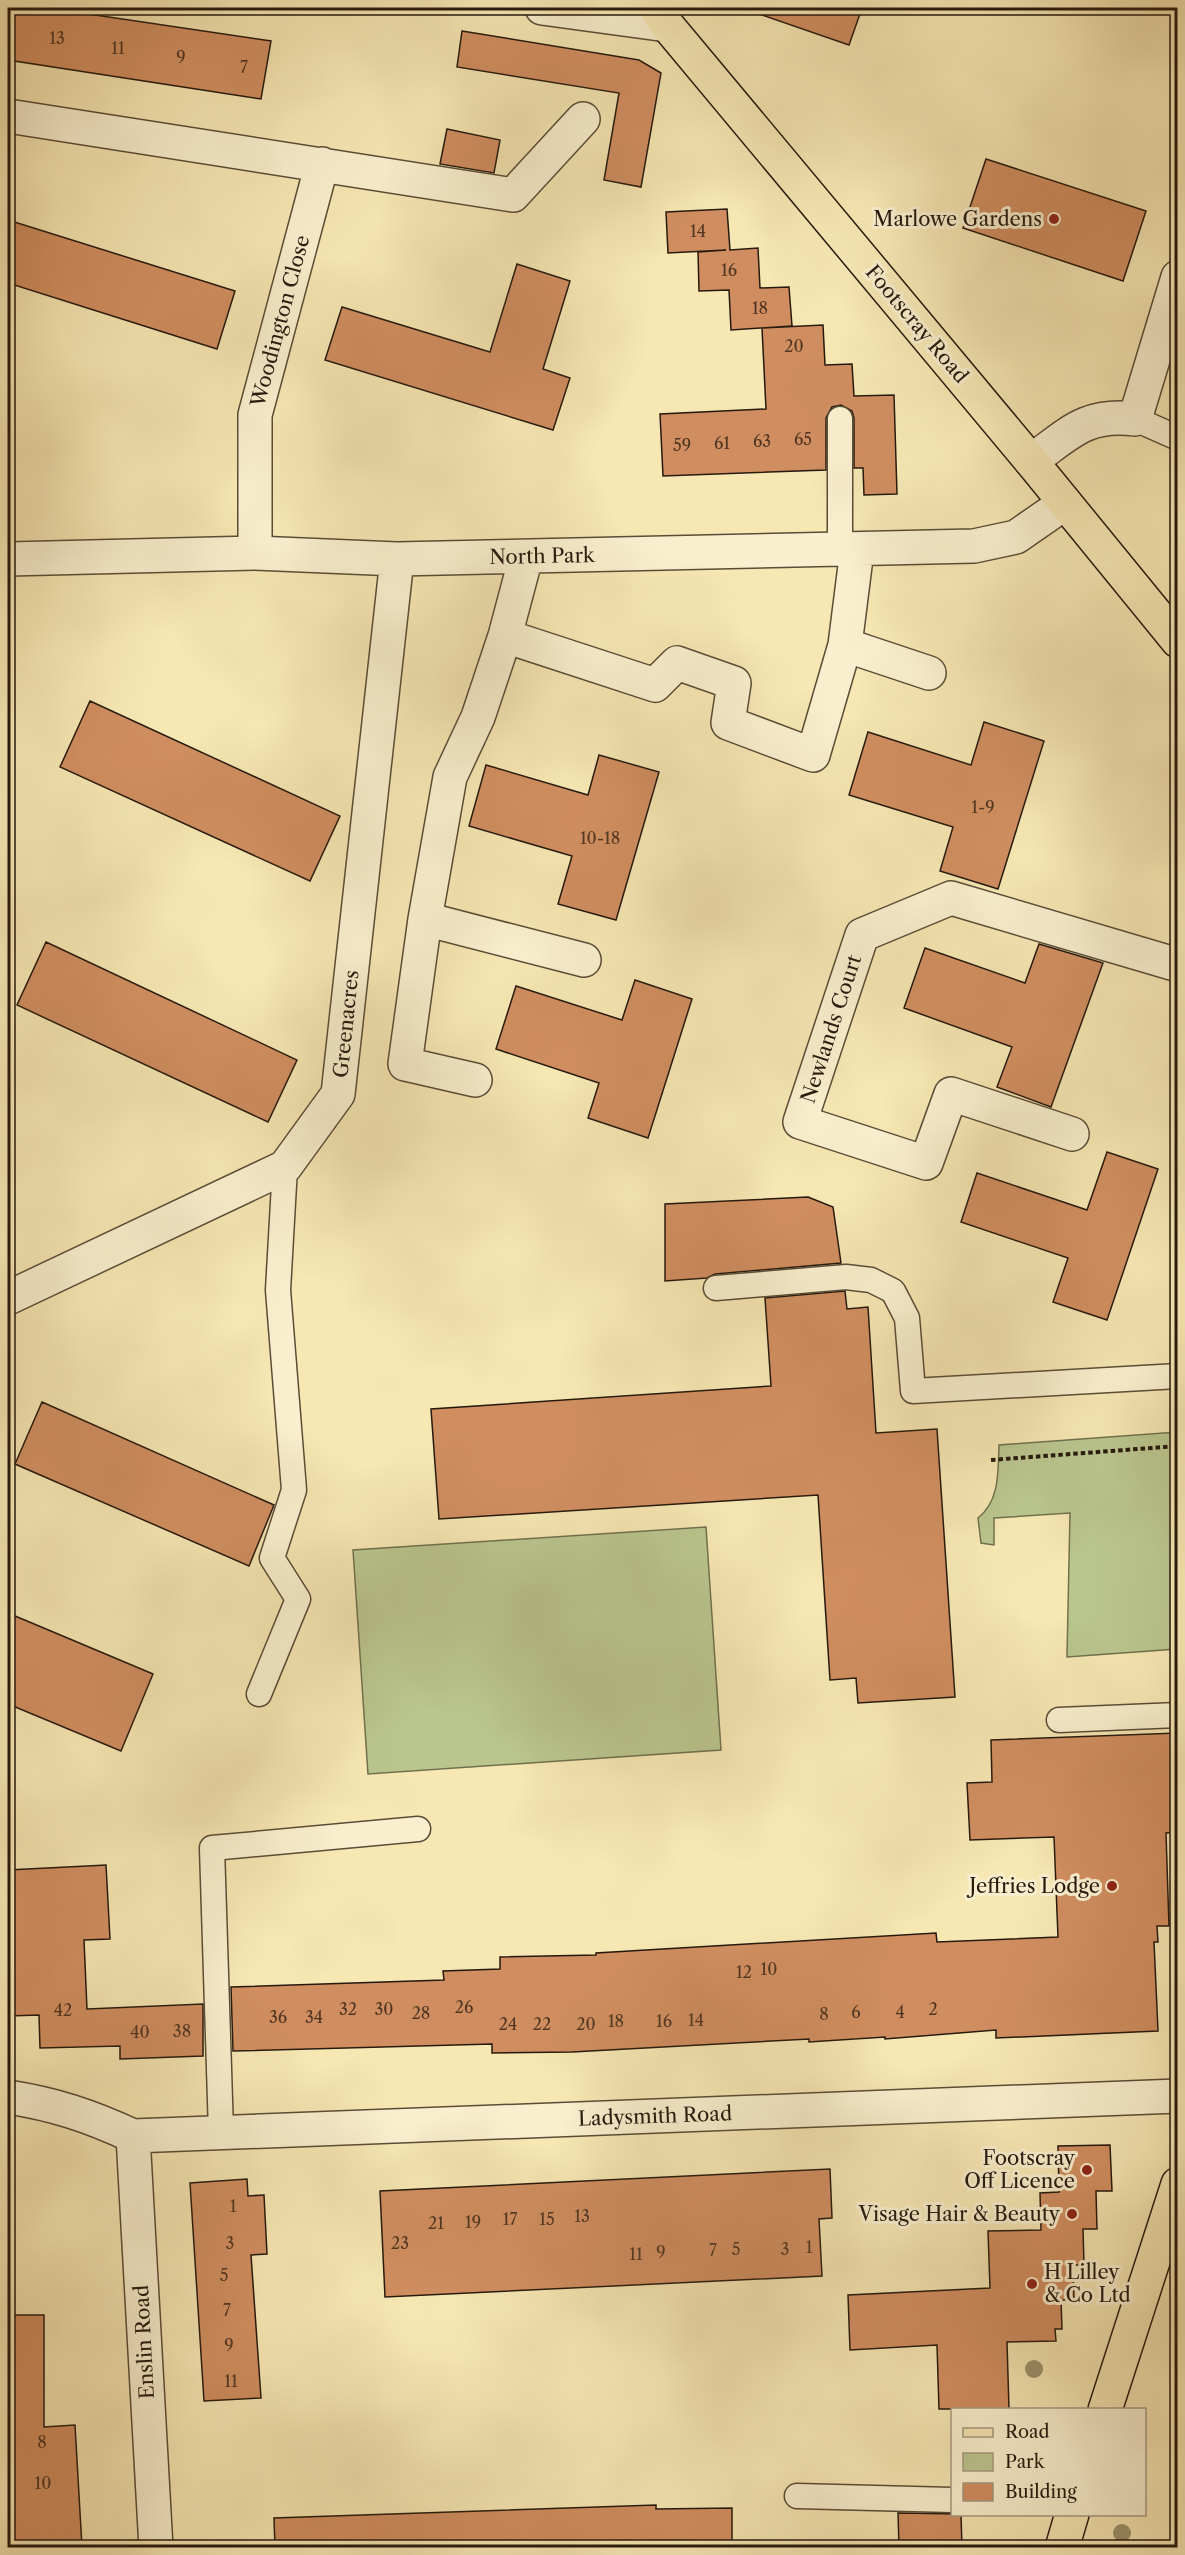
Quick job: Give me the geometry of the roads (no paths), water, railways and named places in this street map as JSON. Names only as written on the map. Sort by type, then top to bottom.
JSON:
[{"type":"main road","name":"Footscray Road","points":[[662,16],[1178,641]]},
{"type":"main road","points":[[1105,2408],[1178,2184]]},
{"type":"main road","points":[[1062,2547],[1071,2516]]},
{"type":"street","points":[[542,8],[662,16]]},
{"type":"street","points":[[8,116],[513,195],[583,119]]},
{"type":"street","name":"Woodington Close","points":[[255,553],[255,415],[322,164]]},
{"type":"street","points":[[1031,461],[1085,422],[1115,417],[1135,419],[1171,327],[1178,277]]},
{"type":"street","name":"North Park","points":[[8,559],[255,553],[397,559],[974,546],[1016,537],[1065,503]]},
{"type":"street","points":[[505,636],[655,684],[677,663],[734,683],[728,723],[813,755],[845,645],[849,550]]},
{"type":"street","points":[[475,1080],[405,1064],[425,918],[450,777],[478,717],[505,636],[526,557]]},
{"type":"street","name":"Greenacres","points":[[8,1298],[285,1167],[338,1094],[397,559]]},
{"type":"street","points":[[845,645],[929,674]]},
{"type":"street","name":"Newlands Court","points":[[1072,1134],[951,1094],[926,1162],[800,1122],[862,935],[951,898],[1178,965]]},
{"type":"street","points":[[425,918],[584,960]]},
{"type":"street","name":"Ladysmith Road","points":[[133,2136],[1178,2096]]},
{"type":"street","points":[[8,2097],[46,2103],[92,2116],[133,2136]]},
{"type":"street","name":"Enslin Road","points":[[133,2136],[156,2547]]},
{"type":"lane","points":[[840,419],[849,550]]},
{"type":"lane","points":[[1135,419],[1178,438]]},
{"type":"lane","points":[[259,1694],[298,1599],[272,1558],[294,1491],[278,1290],[285,1167]]},
{"type":"lane","points":[[716,1288],[846,1278],[871,1280],[886,1287],[893,1291],[907,1318],[913,1391],[1178,1376]]},
{"type":"lane","points":[[1059,1720],[1178,1715]]},
{"type":"lane","points":[[221,2132],[212,1848],[418,1829]]},
{"type":"lane","points":[[797,2496],[951,2500]]},
{"type":"place","name":"Marlowe Gardens","points":[[1054,219]]},
{"type":"place","name":"Jeffries Lodge","points":[[1112,1886]]},
{"type":"place","name":"Footscray Off Licence","points":[[1087,2170]]},
{"type":"place","name":"Visage Hair & Beauty","points":[[1072,2214]]},
{"type":"place","name":"H Lilley & Co Ltd","points":[[1032,2284]]}]
